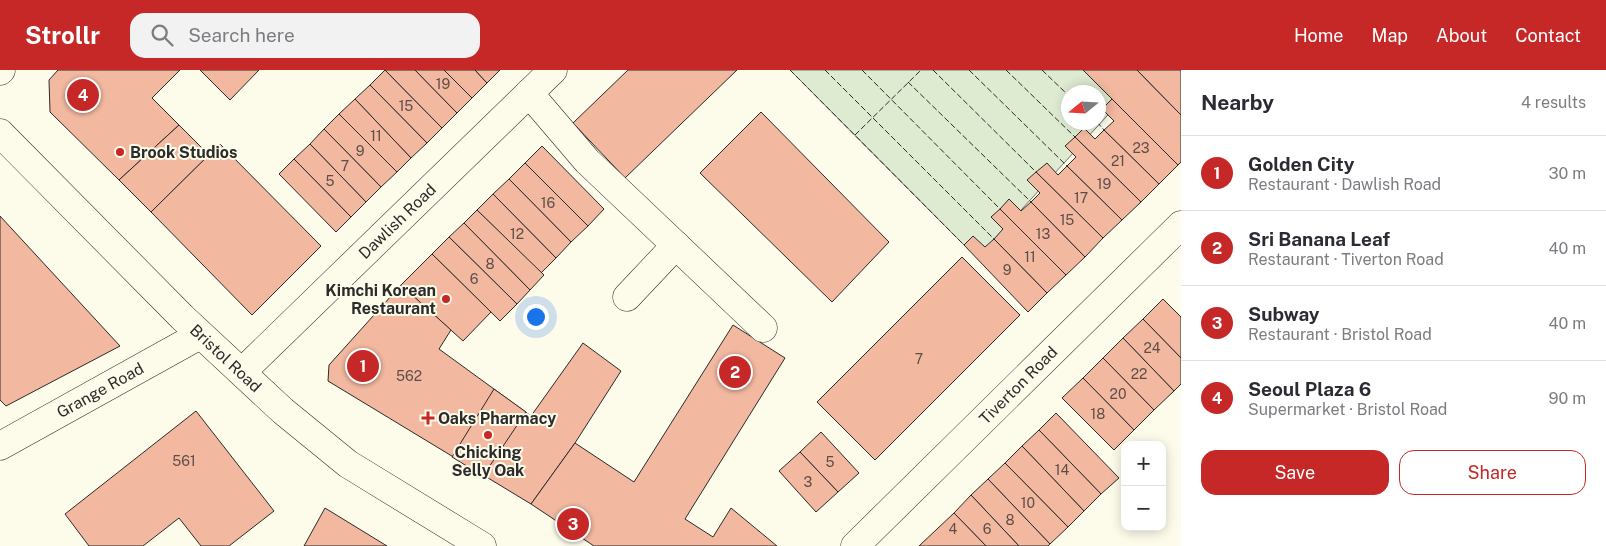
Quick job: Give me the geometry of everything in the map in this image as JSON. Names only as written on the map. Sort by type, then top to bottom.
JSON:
[{"type":"street","name":"Dawlish Road","points":[[242,372],[553,70]]},
{"type":"street","points":[[529,93],[586,160],[763,328]]},
{"type":"street","name":"Bristol Road","points":[[0,133],[200,335],[283,411],[348,464],[482,546]]},
{"type":"street","name":"Tiverton Road","points":[[855,546],[1181,225]]},
{"type":"street","points":[[627,297],[676,245]]},
{"type":"street","name":"Grange Road","points":[[2,440],[200,335]]},
{"type":"green space","points":[[790,70],[1149,70],[1106,117],[1106,85],[1061,85],[1061,130],[1094,130],[979,256],[964,245]]},
{"type":"building","name":"Brook Studios","points":[[58,70],[180,70],[152,98],[179,125],[119,180],[50,112],[49,80]]},
{"type":"building","name":"Brook Studios","points":[[200,70],[259,70],[230,100]]},
{"type":"building","points":[[385,70],[442,128],[427,143],[370,85]]},
{"type":"building","points":[[385,70],[415,70],[457,113],[442,128]]},
{"type":"building","points":[[415,70],[444,70],[472,98],[457,113]]},
{"type":"building","points":[[444,70],[475,70],[487,83],[472,98]]},
{"type":"building","points":[[475,70],[500,70],[487,83]]},
{"type":"building","points":[[628,70],[737,70],[625,178],[573,123]]},
{"type":"building","points":[[1083,70],[1137,70],[1181,115],[1181,162],[1178,165],[1106,93],[1106,85],[1098,85]]},
{"type":"building","points":[[1137,70],[1181,70],[1181,115]]},
{"type":"building","points":[[370,85],[427,143],[411,158],[355,99]]},
{"type":"building","points":[[355,99],[411,158],[397,172],[339,114]]},
{"type":"building","points":[[1112,99],[1178,165],[1159,184],[1104,130],[1114,121],[1106,113],[1106,105]]},
{"type":"building","points":[[761,112],[889,242],[832,302],[700,173]]},
{"type":"building","points":[[339,114],[397,172],[381,187],[324,129]]},
{"type":"building","points":[[179,125],[209,155],[151,212],[119,180]]},
{"type":"building","points":[[324,129],[381,187],[366,202],[310,144]]},
{"type":"building","points":[[1082,130],[1086,130],[1095,139],[1104,130],[1159,184],[1141,202],[1075,137]]},
{"type":"building","points":[[1075,137],[1141,202],[1122,220],[1067,166],[1076,157],[1065,146]]},
{"type":"building","points":[[220,144],[321,246],[252,315],[151,212]]},
{"type":"building","points":[[310,144],[366,202],[351,217],[294,159]]},
{"type":"building","points":[[542,146],[604,209],[588,226],[525,163]]},
{"type":"building","points":[[294,159],[351,217],[336,232],[279,174]]},
{"type":"building","points":[[525,163],[588,226],[571,242],[509,179]]},
{"type":"building","points":[[1047,163],[1058,175],[1067,166],[1122,220],[1103,238],[1036,172]]},
{"type":"building","points":[[1036,172],[1103,238],[1085,257],[1031,202],[1040,193],[1027,180]]},
{"type":"building","points":[[509,179],[571,242],[556,258],[493,194]]},
{"type":"building","points":[[493,194],[556,258],[541,273],[477,210]]},
{"type":"building","points":[[1009,199],[1021,211],[1031,202],[1085,257],[1066,275],[1000,209]]},
{"type":"building","points":[[1000,209],[1066,275],[1047,293],[994,239],[1003,229],[991,217]]},
{"type":"building","points":[[477,210],[544,275],[530,290],[464,223]]},
{"type":"building","points":[[0,216],[120,346],[6,406],[0,400]]},
{"type":"building","points":[[464,223],[530,290],[517,304],[449,237]]},
{"type":"building","points":[[973,236],[985,247],[994,239],[1047,293],[1028,312],[964,245]]},
{"type":"building","points":[[449,237],[517,304],[500,321],[432,254]]},
{"type":"building","name":"Kimchi Korean Restaurant","points":[[432,254],[491,312],[463,341],[401,285]]},
{"type":"building","points":[[962,257],[1020,315],[875,460],[817,402]]},
{"type":"building","points":[[401,285],[451,330],[439,349],[531,416],[583,343],[621,371],[575,443],[531,504],[328,381],[329,365]]},
{"type":"building","points":[[1163,299],[1181,317],[1181,358],[1143,319]]},
{"type":"building","points":[[1143,319],[1181,358],[1181,384],[1174,391],[1123,338]]},
{"type":"building","points":[[733,325],[785,358],[685,519],[713,537],[731,508],[777,546],[594,546],[531,504],[575,443],[634,482]]},
{"type":"building","points":[[1123,338],[1174,391],[1154,410],[1103,358]]},
{"type":"building","points":[[1103,358],[1154,410],[1134,430],[1083,378]]},
{"type":"building","points":[[1083,378],[1134,430],[1114,450],[1062,398]]},
{"type":"building","name":"Chicking Selly Oak","points":[[494,389],[526,412],[483,476],[452,457]]},
{"type":"building","points":[[196,411],[274,511],[229,546],[201,546],[179,518],[143,546],[89,546],[65,514]]},
{"type":"building","points":[[1056,413],[1119,478],[1101,494],[1039,430]]},
{"type":"building","points":[[1039,430],[1101,494],[1084,511],[1022,446]]},
{"type":"building","points":[[821,432],[859,473],[838,492],[800,452]]},
{"type":"building","points":[[1022,446],[1084,511],[1068,527],[1005,463]]},
{"type":"building","points":[[800,452],[838,492],[816,512],[779,471]]},
{"type":"building","points":[[1005,463],[1068,527],[1050,544],[988,479]]},
{"type":"building","points":[[988,479],[1050,544],[1048,546],[1019,546],[971,495]]},
{"type":"building","points":[[971,495],[1019,546],[986,546],[954,513]]},
{"type":"building","points":[[325,508],[387,546],[304,546]]},
{"type":"building","points":[[954,513],[986,546],[919,546]]},
{"type":"fence","points":[[790,70],[964,245]]},
{"type":"fence","points":[[825,70],[994,239]]},
{"type":"fence","points":[[862,70],[1000,209]]},
{"type":"fence","points":[[855,135],[921,70]]},
{"type":"fence","points":[[933,70],[1036,172]]},
{"type":"fence","points":[[969,70],[1067,166]]},
{"type":"fence","points":[[1006,70],[1075,137]]},
{"type":"fence","points":[[1042,70],[1061,88]]},
{"type":"fence","points":[[908,82],[1031,202]]},
{"type":"place","name":"Seoul Plaza 6","points":[[83,95]]},
{"type":"place","name":"Brook Studios","points":[[120,152]]},
{"type":"place","name":"Kimchi Korean Restaurant","points":[[446,299]]},
{"type":"place","name":"Golden City","points":[[363,366]]},
{"type":"place","name":"Sri Banana Leaf","points":[[735,372]]},
{"type":"place","name":"Oaks Pharmacy","points":[[428,418]]},
{"type":"place","name":"Chicking Selly Oak","points":[[488,435]]},
{"type":"place","name":"Subway","points":[[573,524]]}]
